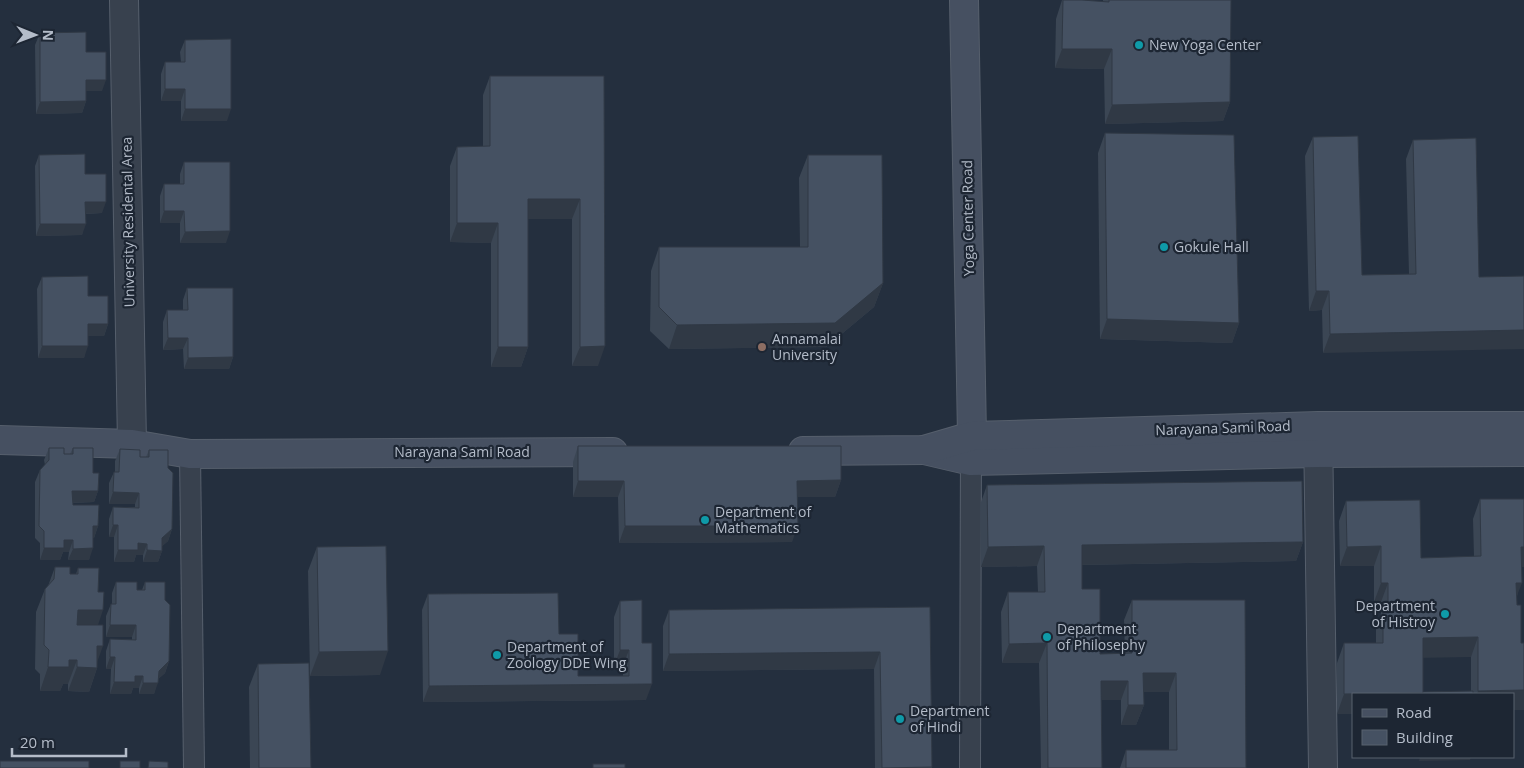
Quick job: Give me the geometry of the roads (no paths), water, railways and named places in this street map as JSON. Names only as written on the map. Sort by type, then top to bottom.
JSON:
[{"type":"street","name":"University Residental Area","points":[[124,0],[132,444]]},
{"type":"street","name":"Yoga Center Road","points":[[964,0],[971,449]]},
{"type":"street","name":"Narayana Sami Road","points":[[971,449],[1318,426],[1524,426]]},
{"type":"street","points":[[1318,426],[1323,768]]},
{"type":"street","name":"Narayana Sami Road","points":[[0,440],[132,444],[190,454],[636,451]]},
{"type":"street","name":"Narayana Sami Road","points":[[775,451],[971,449],[1318,453],[1524,452]]},
{"type":"lane","points":[[970,768],[971,449]]},
{"type":"lane","points":[[190,454],[194,768]]},
{"type":"place","name":"New Yoga Center","points":[[1139,45]]},
{"type":"place","name":"Gokule Hall","points":[[1164,247]]},
{"type":"place","name":"Annamalai University","points":[[762,347]]},
{"type":"place","name":"Department of Mathematics","points":[[705,520]]},
{"type":"place","name":"Department of Histroy","points":[[1445,614]]},
{"type":"place","name":"Department of Philosephy","points":[[1047,637]]},
{"type":"place","name":"Department of Zoology DDE Wing","points":[[497,655]]},
{"type":"place","name":"Department of Hindi","points":[[900,719]]}]
